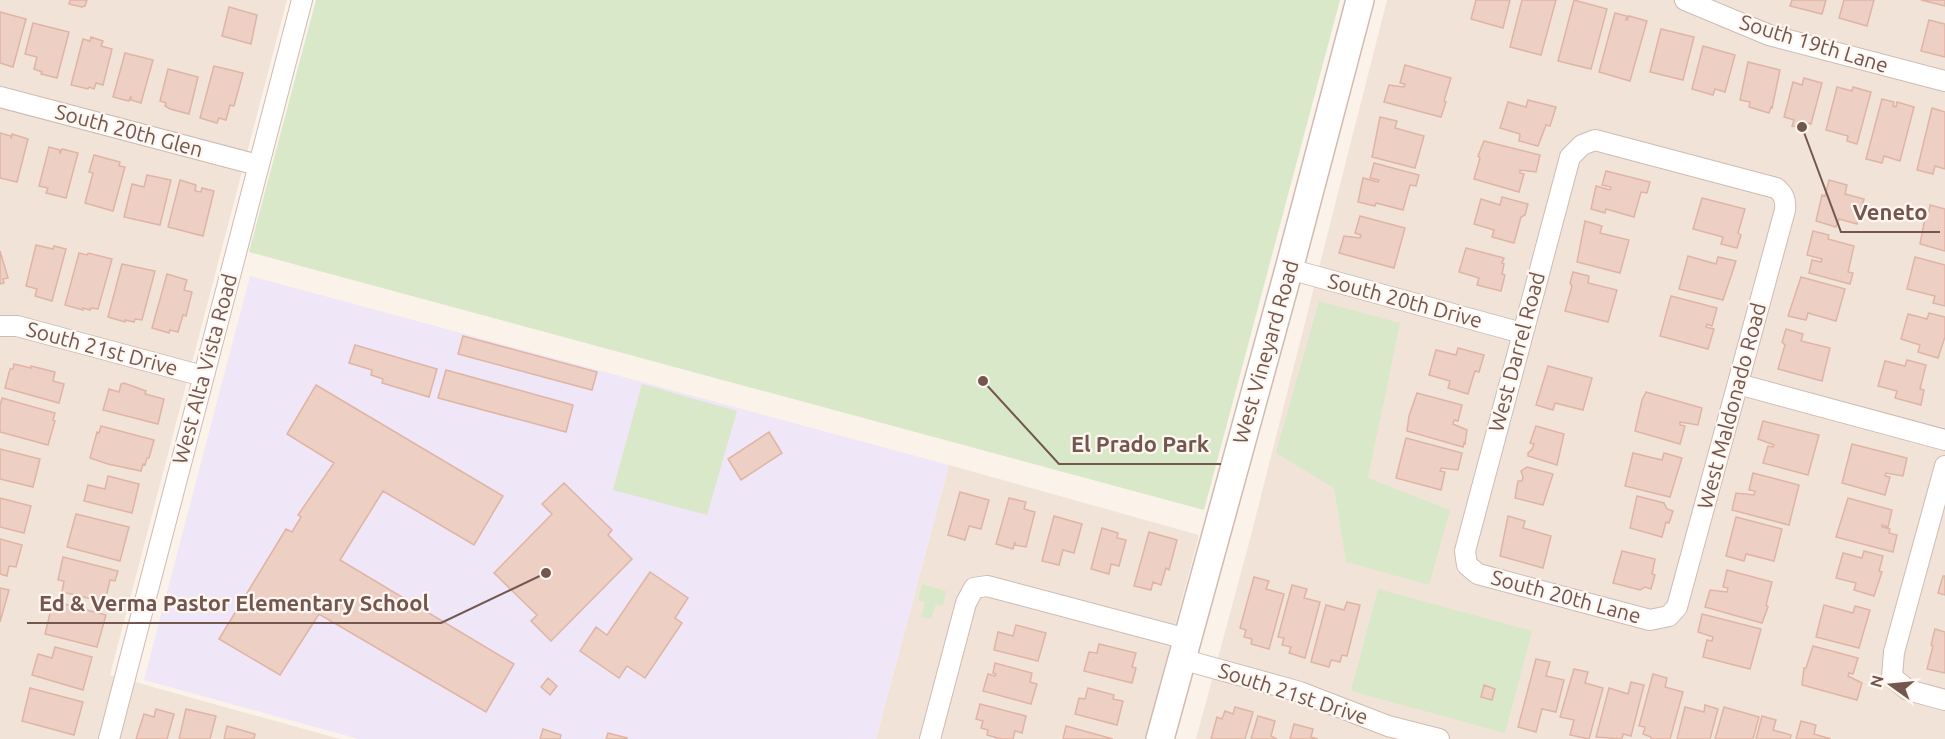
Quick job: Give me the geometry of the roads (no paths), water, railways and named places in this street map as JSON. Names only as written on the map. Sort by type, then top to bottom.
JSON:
[{"type":"street","name":"West Alta Vista Road","points":[[109,739],[302,0]]},
{"type":"street","name":"West Vineyard Road","points":[[1160,739],[1360,0]]},
{"type":"street","name":"South 19th Lane","points":[[1685,0],[1769,35],[1945,81]]},
{"type":"street","name":"South 20th Glen","points":[[0,97],[258,165]]},
{"type":"street","name":"West Darrel Road","points":[[1467,565],[1465,551],[1570,157],[1581,145],[1595,140],[1767,185],[1782,192]]},
{"type":"street","name":"West Maldonado Road","points":[[1669,616],[1677,607],[1785,210],[1786,202],[1782,192]]},
{"type":"street","name":"South 20th Drive","points":[[1289,269],[1522,333]]},
{"type":"street","name":"South 21st Drive","points":[[0,326],[17,326],[203,376]]},
{"type":"street","points":[[1738,384],[1945,440]]},
{"type":"street","points":[[1945,466],[1894,652],[1892,677],[1908,690],[1945,700]]},
{"type":"street","name":"South 20th Lane","points":[[1467,565],[1478,574],[1650,620],[1669,616]]},
{"type":"street","name":"South 21st Drive","points":[[930,739],[966,603],[974,588],[987,586],[1184,649],[1388,726],[1439,739]]},
{"type":"place","name":"Veneto","points":[[1802,127]]},
{"type":"place","name":"El Prado Park","points":[[983,381]]},
{"type":"place","name":"Ed & Verma Pastor Elementary School","points":[[546,573]]}]
